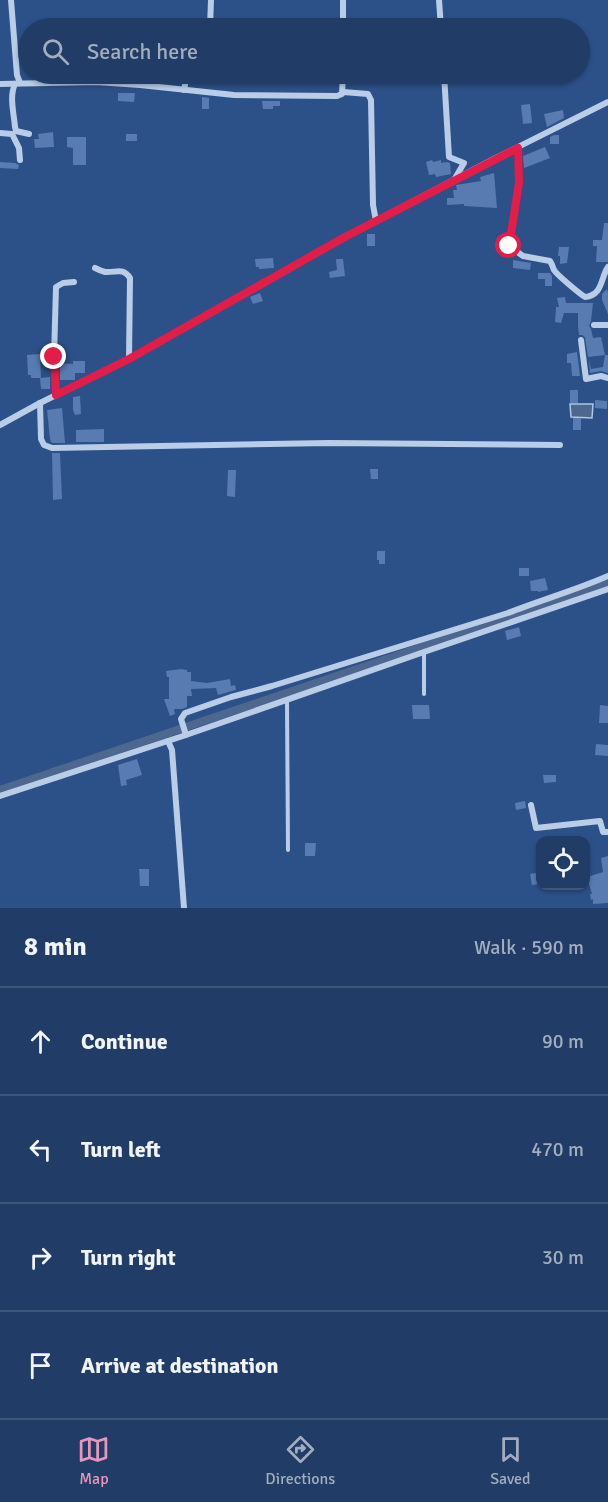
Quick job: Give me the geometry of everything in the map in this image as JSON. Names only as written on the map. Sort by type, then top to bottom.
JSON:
[{"type":"street","points":[[11,0],[17,75],[17,83],[13,87],[12,95],[15,127],[16,131],[29,135]]},
{"type":"street","points":[[210,18],[211,0]]},
{"type":"street","points":[[343,0],[343,18]]},
{"type":"street","points":[[439,0],[440,18]]},
{"type":"street","points":[[0,84],[17,83]]},
{"type":"street","points":[[125,84],[234,95],[336,96],[343,92],[368,94],[371,100],[373,205],[376,221]]},
{"type":"street","points":[[184,90],[185,84]]},
{"type":"street","points":[[343,84],[343,92]]},
{"type":"street","points":[[445,84],[449,157],[464,163],[453,180]]},
{"type":"street","points":[[0,425],[129,359],[453,180],[608,102]]},
{"type":"street","points":[[0,133],[12,134],[20,148],[20,160]]},
{"type":"street","points":[[518,148],[519,183],[509,246],[523,256],[550,261],[556,273],[585,297],[595,295],[608,267]]},
{"type":"street","points":[[95,267],[104,272],[124,271],[129,274],[129,359]]},
{"type":"street","points":[[56,395],[54,357],[56,287],[63,283],[74,282]]},
{"type":"street","points":[[594,325],[608,326]]},
{"type":"street","points":[[581,340],[586,380],[601,376],[608,378]]},
{"type":"street","points":[[40,403],[41,439],[44,446],[52,448],[329,443],[560,445]]},
{"type":"street","points":[[185,732],[181,719],[185,713],[508,613],[589,585],[608,576]]},
{"type":"street","points":[[0,796],[168,741],[185,732],[287,700],[608,589]]},
{"type":"street","points":[[168,741],[172,750],[184,908]]},
{"type":"street","points":[[531,805],[536,828],[600,821],[603,832],[608,832]]},
{"type":"lane","points":[[423,652],[424,694]]},
{"type":"lane","points":[[287,700],[288,850]]},
{"type":"water","points":[[570,404],[593,404],[592,418],[571,417]]},
{"type":"building","points":[[118,93],[135,93],[134,102],[118,101]]},
{"type":"building","points":[[202,97],[209,98],[209,109],[202,109]]},
{"type":"building","points":[[262,101],[280,101],[280,106],[263,109]]},
{"type":"building","points":[[530,104],[532,123],[523,124],[521,105]]},
{"type":"building","points":[[563,110],[564,118],[547,127],[544,114]]},
{"type":"building","points":[[53,132],[54,147],[35,148],[34,139],[39,139],[38,134]]},
{"type":"building","points":[[126,134],[137,134],[137,141],[126,141]]},
{"type":"building","points":[[559,135],[559,144],[550,144],[550,137]]},
{"type":"building","points":[[67,137],[86,137],[86,165],[73,165],[73,148],[67,147]]},
{"type":"building","points":[[545,147],[550,158],[524,168],[523,156]]},
{"type":"building","points":[[432,160],[433,162],[441,160],[441,163],[450,163],[451,174],[436,177],[435,174],[429,175],[426,162]]},
{"type":"building","points":[[0,162],[15,163],[19,165],[18,169],[0,168]]},
{"type":"building","points":[[494,173],[497,208],[464,206],[464,204],[447,205],[447,198],[454,198],[453,190],[457,190],[456,185],[481,181],[480,177]]},
{"type":"building","points":[[604,223],[608,223],[608,262],[596,262],[597,246],[593,246],[593,240],[602,240]]},
{"type":"building","points":[[367,234],[375,234],[375,246],[367,246]]},
{"type":"building","points":[[559,247],[569,247],[567,263],[560,264]]},
{"type":"building","points":[[273,258],[274,268],[259,269],[256,267],[255,259]]},
{"type":"building","points":[[336,259],[343,259],[345,276],[330,278],[329,272],[337,270]]},
{"type":"building","points":[[513,260],[531,263],[530,270],[513,268]]},
{"type":"building","points":[[538,273],[550,273],[552,286],[545,286],[545,279],[538,279]]},
{"type":"building","points":[[607,289],[608,314],[602,300],[602,294]]},
{"type":"building","points":[[260,293],[263,301],[253,304],[250,297]]},
{"type":"building","points":[[565,297],[566,303],[593,303],[589,326],[593,338],[601,337],[605,355],[588,357],[585,337],[579,335],[578,313],[564,313],[561,323],[555,322],[556,307],[559,307],[557,298]]},
{"type":"building","points":[[577,352],[580,376],[572,376],[571,363],[567,363],[567,354]]},
{"type":"building","points":[[40,354],[41,378],[50,377],[50,389],[41,389],[40,378],[31,378],[31,375],[28,375],[27,355]]},
{"type":"building","points":[[605,355],[608,355],[608,373],[601,371],[590,373],[589,359],[591,369],[603,367]]},
{"type":"building","points":[[73,361],[85,361],[85,373],[75,373],[75,380],[60,380],[60,363],[73,364]]},
{"type":"building","points":[[570,390],[578,390],[578,403],[570,403]]},
{"type":"building","points":[[80,396],[81,414],[75,415],[73,397]]},
{"type":"building","points":[[595,400],[607,401],[607,409],[595,408]]},
{"type":"building","points":[[62,408],[65,443],[53,443],[50,439],[47,410]]},
{"type":"building","points":[[573,418],[581,418],[581,430],[573,430]]},
{"type":"building","points":[[104,429],[104,442],[76,442],[76,430]]},
{"type":"building","points":[[52,453],[60,453],[62,499],[53,500]]},
{"type":"building","points":[[370,469],[378,469],[378,479],[371,479]]},
{"type":"building","points":[[228,470],[236,470],[235,497],[227,496]]},
{"type":"building","points":[[377,551],[385,551],[385,564],[379,564]]},
{"type":"building","points":[[519,568],[529,568],[529,576],[519,576]]},
{"type":"building","points":[[545,578],[548,590],[531,591],[530,581]]},
{"type":"building","points":[[519,627],[521,636],[507,640],[505,631]]},
{"type":"building","points":[[181,669],[191,672],[191,681],[207,683],[230,679],[231,686],[235,685],[236,690],[218,695],[216,688],[191,689],[192,696],[187,696],[187,707],[174,709],[175,714],[170,716],[164,699],[169,699],[169,677],[166,671]]},
{"type":"building","points":[[412,705],[429,705],[430,719],[413,719]]},
{"type":"building","points":[[600,705],[608,706],[608,723],[599,723]]},
{"type":"building","points":[[596,744],[608,745],[608,756],[595,755]]},
{"type":"building","points":[[137,759],[142,775],[126,780],[127,785],[121,786],[118,765]]},
{"type":"building","points":[[543,775],[556,775],[556,782],[544,783]]},
{"type":"building","points":[[525,801],[526,808],[516,810],[515,803]]},
{"type":"building","points":[[305,843],[316,843],[315,856],[305,856]]},
{"type":"building","points":[[608,856],[608,903],[593,904],[590,894],[592,894],[590,876],[603,872],[601,858]]},
{"type":"building","points":[[139,869],[149,869],[149,886],[140,886]]},
{"type":"building","points":[[536,873],[536,884],[532,885],[530,874]]},
{"type":"waterway","points":[[0,790],[608,584]]},
{"type":"route","points":[[54,357],[56,395],[129,359],[343,238],[518,148],[519,183],[509,246]]}]
